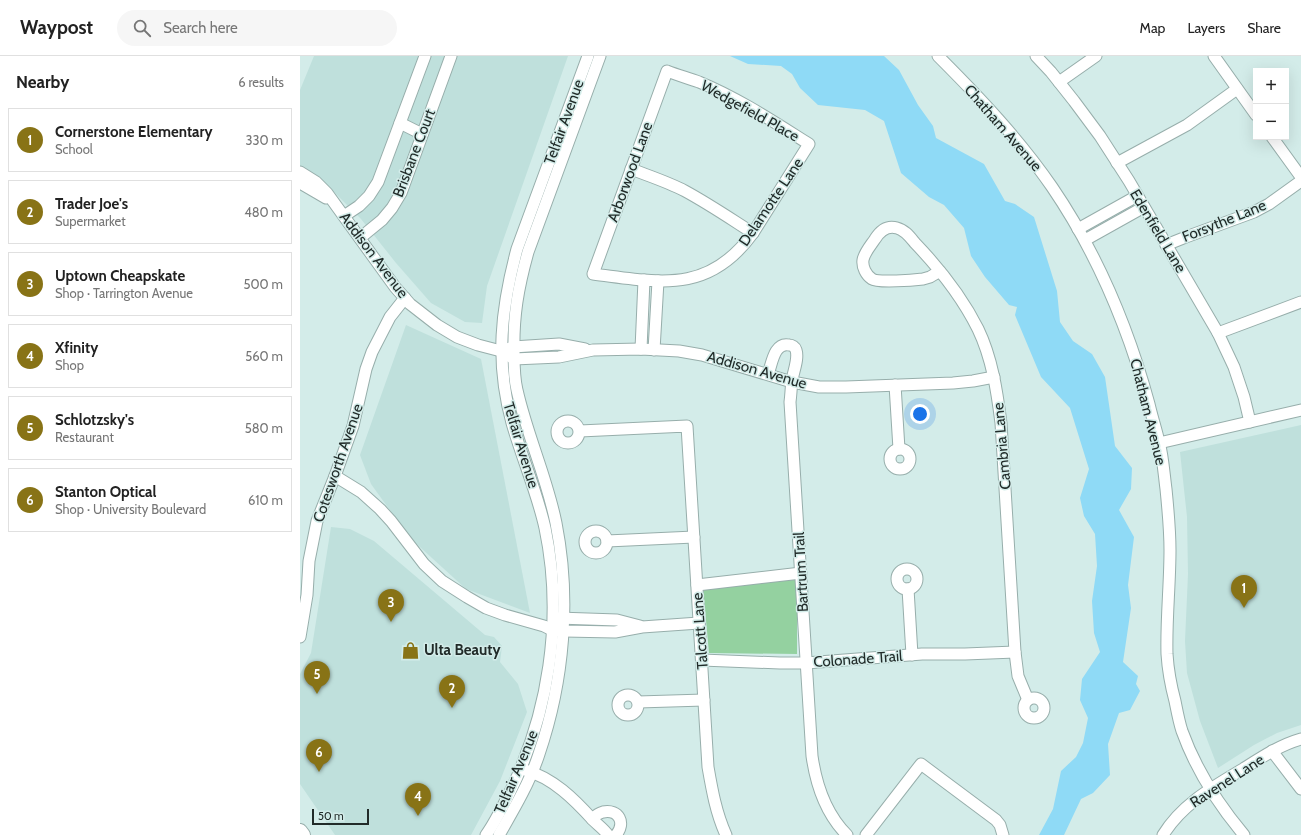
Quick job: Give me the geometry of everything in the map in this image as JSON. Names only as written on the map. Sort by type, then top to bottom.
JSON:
[{"type":"main road","points":[[300,831],[303,835]]},
{"type":"street","name":"Brisbane Court","points":[[344,216],[359,206],[369,196],[378,182],[425,56]]},
{"type":"street","name":"Brisbane Court","points":[[360,238],[382,220],[392,208],[401,193],[451,56]]},
{"type":"street","name":"Telfair Avenue","points":[[486,835],[500,812],[528,751],[545,688],[552,630],[551,573],[545,528],[538,501],[512,423],[505,393],[501,351],[504,308],[509,279],[517,249],[588,56]]},
{"type":"street","name":"Telfair Avenue","points":[[499,835],[512,813],[539,754],[556,691],[564,631],[562,561],[556,523],[545,481],[525,422],[518,395],[513,347],[515,309],[520,281],[528,252],[600,56]]},
{"type":"street","name":"Chatham Avenue","points":[[938,56],[994,114],[1026,151],[1052,187],[1085,240],[1108,287],[1129,339],[1143,383],[1159,443],[1166,491],[1170,549],[1167,633],[1167,656],[1170,682],[1182,730],[1196,764],[1210,789],[1244,835]]},
{"type":"street","name":"Edenfield Lane","points":[[1036,56],[1059,82],[1100,136],[1144,207],[1218,333],[1234,367],[1244,397],[1250,422]]},
{"type":"street","points":[[1059,82],[1096,56]]},
{"type":"street","points":[[1214,56],[1253,111]]},
{"type":"street","name":"Wedgefield Place","points":[[667,71],[699,82],[733,98],[809,144]]},
{"type":"street","name":"Arborwood Lane","points":[[592,274],[667,71]]},
{"type":"street","points":[[1117,163],[1187,125],[1238,89]]},
{"type":"street","points":[[400,124],[422,134]]},
{"type":"street","points":[[1274,140],[1301,177]]},
{"type":"street","name":"Delamotte Lane","points":[[592,274],[658,281],[681,280],[692,278],[722,265],[746,244],[809,144]]},
{"type":"street","points":[[631,169],[657,178],[684,190],[712,206],[753,233]]},
{"type":"street","name":"Addison Avenue","points":[[300,172],[316,182],[327,193],[395,287],[410,304],[437,325],[457,337],[478,345],[501,351],[514,359],[560,357],[593,350],[641,349],[679,351],[702,355],[792,382],[819,387],[894,386],[953,383],[994,377]]},
{"type":"street","name":"Forsythe Lane","points":[[1166,245],[1186,236],[1254,212],[1269,204],[1301,181]]},
{"type":"street","name":"Addison Avenue","points":[[300,183],[332,201]]},
{"type":"street","points":[[1078,228],[1137,196]]},
{"type":"street","points":[[1085,240],[1144,207]]},
{"type":"street","name":"Cambria Lane","points":[[940,271],[930,278],[923,279],[872,279],[863,266],[864,256],[878,233],[882,230],[892,227],[904,232],[929,258],[940,271],[956,293],[978,330],[988,353],[998,394],[1001,423],[1015,652],[1018,676],[1028,700]]},
{"type":"street","points":[[641,349],[644,280]]},
{"type":"street","points":[[654,350],[658,281]]},
{"type":"street","name":"Cotesworth Avenue","points":[[300,637],[307,595],[309,561],[318,521],[353,426],[366,369],[372,352],[390,316],[405,298]]},
{"type":"street","points":[[1218,333],[1301,302]]},
{"type":"street","name":"Addison Avenue","points":[[501,351],[513,347],[559,344],[593,350]]},
{"type":"street","name":"Bartrum Trail","points":[[768,374],[776,351],[780,346],[786,344],[792,345],[796,350],[796,358],[790,402],[812,756],[814,773],[824,800],[832,815],[847,835]]},
{"type":"street","points":[[894,386],[899,449]]},
{"type":"street","points":[[1159,443],[1301,410]]},
{"type":"street","name":"Talcott Lane","points":[[580,431],[687,426],[708,767],[713,797],[726,835]]},
{"type":"street","points":[[335,476],[360,492],[380,510],[391,521],[424,564],[442,581],[486,608],[544,626],[552,630],[564,631],[615,632],[642,627],[699,623]]},
{"type":"street","points":[[607,541],[694,537]]},
{"type":"street","points":[[697,585],[801,573]]},
{"type":"street","points":[[908,589],[912,655]]},
{"type":"street","points":[[552,618],[617,620],[642,627]]},
{"type":"street","name":"Colonade Trail","points":[[702,660],[806,663],[912,655],[1015,652]]},
{"type":"street","points":[[638,702],[704,700]]},
{"type":"street","name":"Ravenel Lane","points":[[1163,835],[1188,805],[1210,789],[1272,751],[1301,739]]},
{"type":"street","points":[[1272,751],[1301,789]]},
{"type":"street","points":[[866,835],[921,764],[996,820],[1003,833]]},
{"type":"street","points":[[521,769],[532,772],[563,790],[587,813],[601,833]]},
{"type":"street","points":[[592,819],[602,812],[613,812],[622,823],[621,828],[616,835]]},
{"type":"shaded area","points":[[314,56],[568,56],[487,286],[482,323],[465,322],[431,303],[396,263],[361,219],[330,188],[300,170],[300,90]]},
{"type":"shaded area","points":[[406,325],[481,359],[530,613],[466,589],[410,538],[371,484],[360,455]]},
{"type":"shaded area","points":[[1301,425],[1301,725],[1277,733],[1254,745],[1218,768],[1200,721],[1187,673],[1185,641],[1188,574],[1187,517],[1180,452]]},
{"type":"shaded area","points":[[331,527],[350,529],[374,541],[485,635],[494,637],[502,646],[500,662],[518,684],[527,712],[500,781],[471,835],[335,835],[300,784],[300,674],[311,653]]},
{"type":"green space","points":[[797,577],[797,654],[709,653],[703,587]]},
{"type":"water","points":[[730,56],[884,56],[899,70],[918,105],[933,126],[936,138],[984,164],[1005,201],[1015,204],[1034,217],[1057,291],[1060,322],[1073,341],[1092,354],[1105,377],[1115,446],[1132,468],[1131,489],[1119,510],[1134,537],[1128,585],[1131,608],[1123,662],[1138,676],[1136,684],[1140,691],[1130,710],[1119,713],[1108,744],[1110,775],[1093,793],[1081,799],[1064,835],[1039,835],[1053,809],[1061,771],[1076,757],[1083,743],[1088,718],[1080,700],[1082,679],[1100,652],[1094,633],[1092,601],[1097,566],[1095,534],[1084,516],[1080,498],[1089,469],[1070,408],[1041,377],[1015,315],[1017,307],[1009,305],[985,277],[971,256],[964,228],[944,205],[929,197],[901,173],[884,121],[865,110],[818,105],[800,88],[792,74],[781,66],[748,64]]},
{"type":"place","name":"Cornerstone Elementary","points":[[1244,608]]},
{"type":"place","name":"Uptown Cheapskate","points":[[391,622]]},
{"type":"place","name":"Ulta Beauty","points":[[411,650]]},
{"type":"place","name":"Schlotzsky's","points":[[317,694]]},
{"type":"place","name":"Trader Joe's","points":[[452,708]]},
{"type":"place","name":"Stanton Optical","points":[[319,772]]},
{"type":"place","name":"Xfinity","points":[[418,816]]}]
